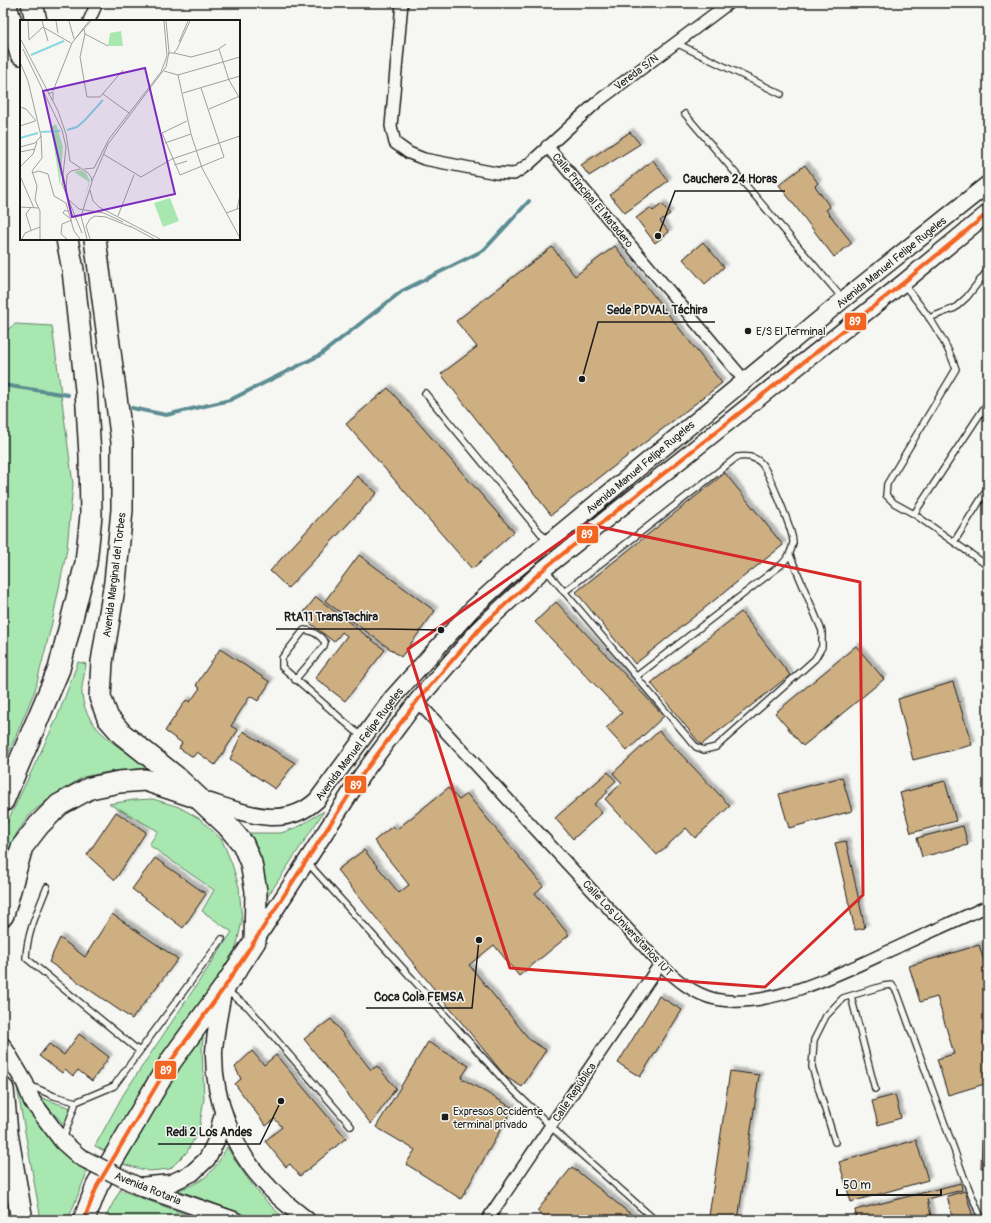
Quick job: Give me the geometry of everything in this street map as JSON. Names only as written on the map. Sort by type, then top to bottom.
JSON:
[{"type":"highway","points":[[5,3],[20,51]]},
{"type":"highway","points":[[32,3],[36,20]]},
{"type":"highway","points":[[3,801],[59,669],[86,563],[91,515],[90,454],[86,390],[73,270],[67,240]]},
{"type":"highway","name":"Avenida Marginal del Torbes","points":[[95,240],[122,442],[122,510],[115,582],[102,662],[100,697],[108,718],[122,734],[176,777],[227,825],[243,844],[251,863],[256,891],[254,941]]},
{"type":"highway","points":[[3,915],[22,847],[39,825],[59,805],[90,788],[119,782],[145,780],[198,798]]},
{"type":"highway","points":[[84,1220],[97,1186],[171,1061],[224,988],[254,941]]},
{"type":"highway","points":[[3,1089],[7,1133],[22,1220]]},
{"type":"street","points":[[89,20],[97,3]]},
{"type":"street","name":"Calle Principal El Matadero","points":[[402,3],[392,126],[395,144],[409,153],[424,159],[496,173],[514,174],[530,164],[547,146],[745,381]]},
{"type":"street","name":"Vereda S/N","points":[[547,146],[597,102],[729,3]]},
{"type":"street","name":"Avenida Manuel Felipe Rugeles","points":[[198,798],[264,818],[283,818],[295,815],[307,809],[317,800],[393,697],[472,609],[509,575],[844,299],[988,184]]},
{"type":"street","name":"Avenida Manuel Felipe Rugeles","points":[[254,941],[362,775],[417,701],[482,626],[545,568],[903,283],[988,213]]},
{"type":"street","name":"Calle Los Universitarios IUT","points":[[417,701],[660,964],[676,979],[698,993],[716,999],[736,1001],[762,999],[798,990],[988,906]]},
{"type":"street","name":"Calle República","points":[[487,1220],[551,1128],[660,964]]},
{"type":"street","points":[[224,988],[214,1052],[215,1075],[223,1113],[244,1155],[265,1184],[307,1220]]},
{"type":"street","name":"Avenida Rotaria","points":[[3,1046],[25,1083],[32,1101],[63,1142],[80,1157],[138,1186],[234,1220]]},
{"type":"street","points":[[138,1186],[171,1183],[192,1173],[207,1159],[216,1141],[223,1113]]},
{"type":"lane","points":[[676,43],[781,94]]},
{"type":"lane","points":[[686,114],[844,299]]},
{"type":"lane","points":[[929,318],[955,308],[960,304],[976,287],[988,270]]},
{"type":"lane","points":[[903,283],[920,303],[952,357],[956,369],[887,484],[886,495],[894,503],[914,514],[988,566]]},
{"type":"lane","points":[[425,393],[549,543]]},
{"type":"lane","points":[[914,514],[988,402]]},
{"type":"lane","points":[[564,592],[737,457],[749,456],[761,463],[786,516],[793,542],[790,555],[781,565],[637,676]]},
{"type":"lane","points":[[954,542],[988,488]]},
{"type":"lane","points":[[545,568],[696,747],[704,750],[716,747],[815,659],[822,647],[822,631],[790,555]]},
{"type":"lane","points":[[295,680],[324,646],[325,642],[309,630],[304,630],[282,658],[282,667],[295,680],[362,737]]},
{"type":"lane","points":[[306,861],[508,1085],[551,1128],[655,1220]]},
{"type":"lane","points":[[47,887],[30,929],[26,945],[26,958],[139,1051]]},
{"type":"lane","points":[[25,1083],[54,1096],[76,1102],[114,1086],[222,939]]},
{"type":"lane","points":[[835,1142],[812,1067],[814,1040],[826,1016],[843,998],[883,986],[892,986],[898,992],[962,1170],[982,1220]]},
{"type":"lane","points":[[224,988],[248,1007],[351,1126]]},
{"type":"lane","points":[[852,996],[875,1089]]},
{"type":"lane","points":[[63,1142],[76,1102]]},
{"type":"highlighted area","points":[[586,524],[860,582],[863,895],[765,987],[510,968],[408,649]]},
{"type":"green space","points":[[15,324],[52,326],[73,484],[67,549],[51,627],[35,690],[3,767],[3,333]]},
{"type":"green space","points":[[78,662],[86,664],[82,694],[85,707],[90,718],[107,738],[149,768],[113,771],[83,777],[56,794],[31,813],[17,833],[3,862],[3,831],[57,718]]},
{"type":"green space","points":[[153,799],[179,807],[200,819],[222,840],[232,864],[239,887],[242,921],[236,948],[108,1153],[95,1146],[123,1095],[232,932],[202,911],[214,890],[149,845],[158,831],[109,804]]},
{"type":"green space","points":[[324,811],[266,899],[260,858],[250,833],[281,833],[300,826]]},
{"type":"green space","points":[[204,1029],[202,1047],[204,1099],[199,1130],[187,1152],[170,1169],[149,1171],[122,1164],[154,1104]]},
{"type":"green space","points":[[16,1082],[36,1121],[64,1153],[87,1172],[68,1220],[41,1220]]},
{"type":"green space","points":[[39,1097],[71,1108],[65,1126]]},
{"type":"green space","points":[[227,1147],[261,1195],[287,1220],[259,1220],[178,1190],[195,1183],[208,1175],[218,1163]]},
{"type":"green space","points":[[120,1190],[201,1220],[104,1220]]},
{"type":"building","points":[[630,132],[640,144],[589,176],[581,165]]},
{"type":"building","points":[[653,160],[668,181],[625,213],[610,195]]},
{"type":"building","points":[[805,165],[818,183],[815,186],[830,207],[826,210],[852,243],[834,257],[779,185]]},
{"type":"building","points":[[662,204],[670,214],[660,221],[669,232],[655,243],[636,218],[650,208],[653,211]]},
{"type":"building","points":[[703,242],[724,267],[705,284],[683,259]]},
{"type":"building","points":[[615,246],[722,383],[551,515],[441,374],[477,347],[456,321],[552,247],[575,276]]},
{"type":"building","points":[[388,388],[514,532],[472,569],[346,424]]},
{"type":"building","points":[[725,473],[783,545],[635,664],[576,592]]},
{"type":"building","points":[[357,476],[377,493],[288,588],[270,571]]},
{"type":"building","points":[[359,555],[435,611],[401,657],[325,601]]},
{"type":"building","points":[[316,597],[385,650],[345,701],[315,678],[347,636],[342,632],[334,642],[301,616]]},
{"type":"building","points":[[556,602],[664,716],[627,751],[606,728],[622,713],[535,622]]},
{"type":"building","points":[[741,612],[790,675],[701,745],[651,683]]},
{"type":"building","points":[[856,646],[884,679],[803,746],[775,713]]},
{"type":"building","points":[[220,649],[270,682],[258,701],[250,696],[231,726],[238,730],[215,765],[197,752],[193,757],[179,748],[182,743],[165,731],[186,700],[190,702],[200,688],[196,685]]},
{"type":"building","points":[[953,682],[972,745],[913,760],[898,699]]},
{"type":"building","points":[[243,731],[295,763],[275,789],[230,759]]},
{"type":"building","points":[[659,731],[730,806],[695,838],[686,828],[657,855],[605,799],[622,783],[613,773]]},
{"type":"building","points":[[608,772],[616,781],[606,790],[608,792],[594,804],[602,813],[573,839],[555,818]]},
{"type":"building","points":[[842,777],[852,811],[789,828],[779,794]]},
{"type":"building","points":[[945,781],[956,821],[911,833],[900,793]]},
{"type":"building","points":[[448,788],[459,800],[467,794],[543,886],[535,893],[569,935],[519,976],[494,945],[469,965],[530,1040],[546,1050],[522,1087],[506,1077],[337,870],[364,850],[399,893],[409,885],[374,841],[393,826],[396,830]]},
{"type":"building","points":[[116,812],[146,832],[115,880],[87,855]]},
{"type":"building","points":[[963,826],[968,845],[922,857],[917,838]]},
{"type":"building","points":[[846,841],[865,928],[855,930],[835,843]]},
{"type":"building","points":[[155,858],[206,894],[183,928],[132,889]]},
{"type":"building","points":[[112,914],[178,959],[132,1019],[49,962],[60,938],[85,957]]},
{"type":"building","points":[[979,945],[988,974],[988,1083],[948,1095],[937,1059],[954,1054],[937,997],[920,1002],[909,966]]},
{"type":"building","points":[[659,996],[682,1010],[640,1077],[618,1063]]},
{"type":"building","points":[[331,1019],[371,1070],[377,1066],[396,1088],[371,1124],[304,1039]]},
{"type":"building","points":[[79,1034],[109,1057],[92,1081],[78,1070],[73,1076],[65,1069],[62,1073],[39,1056],[49,1044],[64,1055]]},
{"type":"building","name":"Expresos Occidente terminal privado","points":[[428,1042],[469,1066],[461,1078],[513,1108],[461,1199],[406,1164],[415,1150],[376,1127]]},
{"type":"building","points":[[252,1051],[264,1065],[276,1055],[346,1138],[300,1176],[290,1164],[286,1167],[265,1141],[282,1127],[275,1119],[266,1126],[235,1084],[241,1079],[235,1067]]},
{"type":"building","points":[[730,1071],[759,1075],[738,1220],[709,1216]]},
{"type":"building","points":[[895,1095],[901,1118],[878,1125],[872,1101]]},
{"type":"building","points":[[983,1112],[988,1112],[988,1168],[981,1168]]},
{"type":"building","points":[[916,1140],[928,1180],[851,1202],[839,1162]]},
{"type":"building","points":[[572,1167],[638,1220],[547,1220],[537,1211]]},
{"type":"building","points":[[961,1183],[962,1190],[927,1199],[932,1220],[857,1220],[855,1210]]},
{"type":"building","points":[[965,1191],[974,1220],[950,1220],[953,1219],[947,1196]]},
{"type":"waterway","points":[[132,408],[166,415],[230,400],[320,355],[402,291],[484,250],[529,201]]},
{"type":"waterway","points":[[3,385],[68,395]]},
{"type":"transit line","name":"89","points":[[84,1220],[97,1186],[171,1061],[224,988],[362,775],[417,701],[482,626],[545,568],[903,283],[988,213]]},
{"type":"place","name":"Cauchera 24 Horas","points":[[658,236]]},
{"type":"place","name":"E/S El Terminal","points":[[748,331]]},
{"type":"place","name":"Sede PDVAL Táchira","points":[[582,379]]},
{"type":"place","name":"RtA11 TransTachira","points":[[441,630]]},
{"type":"place","name":"Coca Cola FEMSA","points":[[479,940]]},
{"type":"place","name":"Redi 2 Los Andes","points":[[281,1101]]},
{"type":"place","name":"Expresos Occidente terminal privado","points":[[445,1117]]}]
